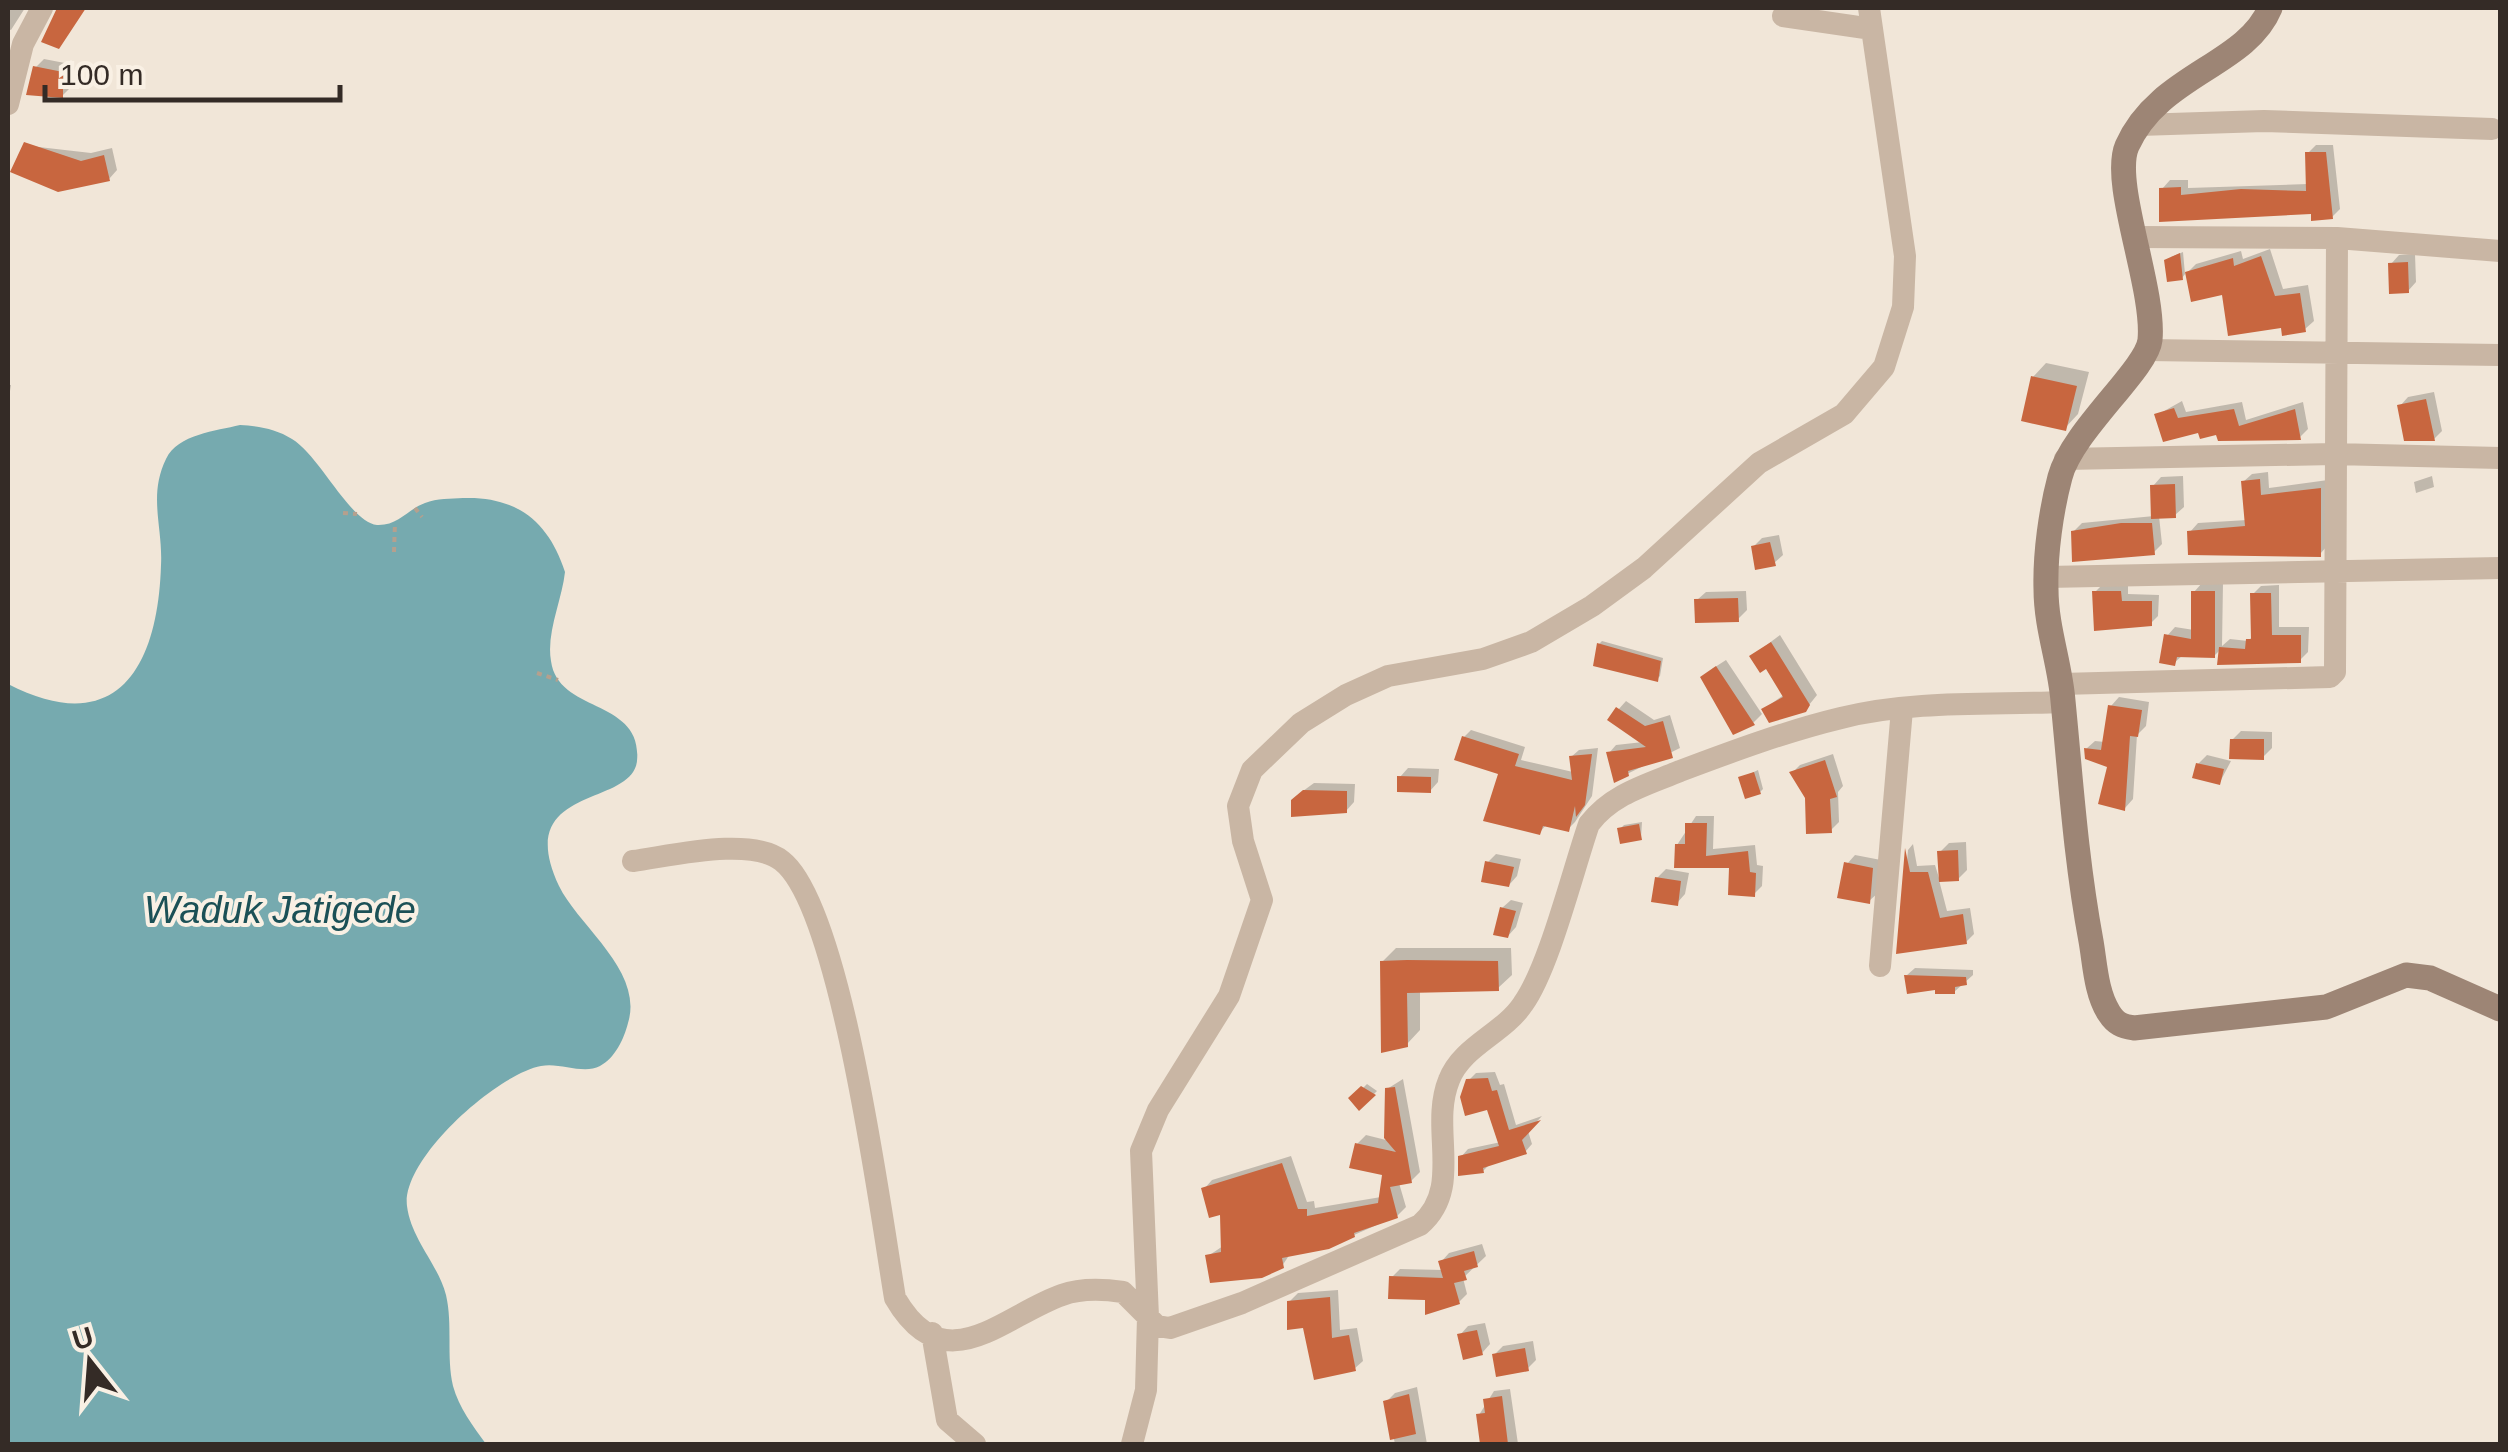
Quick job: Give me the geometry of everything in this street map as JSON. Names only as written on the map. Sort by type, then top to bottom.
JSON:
[{"type":"street","points":[[8,104],[24,44],[42,8]]},
{"type":"street","points":[[2270,8],[2255,34],[2178,84],[2139,124],[2125,152],[2124,176],[2148,288],[2148,350],[2065,459],[2047,577],[2048,631],[2062,693],[2078,871],[2100,994],[2120,1025],[2134,1028],[2326,1006],[2406,975],[2430,978],[2500,1009]]},
{"type":"street","points":[[1132,1444],[1146,1390],[1148,1317],[1141,1151],[1158,1110],[1228,996],[1262,900],[1242,842],[1238,806],[1252,770],[1302,722],[1346,695],[1388,676],[1483,659],[1531,642],[1592,606],[1644,568],[1760,463],[1844,414],[1884,367],[1903,307],[1905,256],[1871,18],[1783,16]]},
{"type":"street","points":[[2139,124],[2264,121],[2492,129]]},
{"type":"street","points":[[2137,236],[2337,238],[2500,252]]},
{"type":"street","points":[[633,861],[743,850],[781,860],[791,871],[827,942],[843,1008],[896,1298],[918,1326],[966,1341],[980,1338],[1045,1302],[1078,1290],[1123,1292],[1162,1329],[1186,1324],[1388,1240],[1432,1214],[1444,1186],[1442,1132],[1449,1079],[1467,1054],[1524,1004],[1589,824],[1604,806],[1622,794],[1726,754],[1842,717],[2062,693],[2334,676],[2337,238]]},
{"type":"street","points":[[2148,350],[2500,354]]},
{"type":"street","points":[[2065,459],[2334,454],[2500,458]]},
{"type":"street","points":[[2047,577],[2334,568],[2500,568]]},
{"type":"street","points":[[1880,966],[1902,708]]},
{"type":"street","points":[[932,1333],[947,1420],[975,1444]]},
{"type":"path","points":[[415,508],[422,517]]},
{"type":"path","points":[[343,513],[357,514]]},
{"type":"path","points":[[394,552],[395,522]]},
{"type":"path","points":[[537,672],[558,680]]},
{"type":"water","name":"Waduk Jatigede","points":[[240,425],[280,433],[303,447],[356,513],[377,525],[391,523],[425,503],[444,499],[499,502],[528,516],[550,539],[565,572],[550,650],[557,678],[568,690],[627,726],[635,741],[637,761],[630,776],[561,814],[550,830],[548,853],[568,902],[607,950],[627,985],[628,1023],[621,1042],[600,1066],[541,1066],[501,1085],[455,1121],[435,1143],[409,1187],[409,1218],[446,1295],[453,1386],[486,1444],[8,1444],[8,684],[46,699],[77,703],[104,698],[124,684],[140,662],[158,602],[161,551],[157,499],[166,459],[188,439]]},
{"type":"building","points":[[57,8],[86,8],[59,49],[41,42]]},
{"type":"building","points":[[33,66],[63,72],[63,98],[26,95]]},
{"type":"building","points":[[24,142],[81,161],[104,155],[110,181],[58,192],[10,172]]},
{"type":"building","points":[[2305,152],[2326,152],[2333,219],[2311,221],[2311,214],[2159,222],[2159,188],[2181,187],[2181,195],[2241,189],[2306,191]]},
{"type":"building","points":[[2180,253],[2183,280],[2167,282],[2164,260]]},
{"type":"building","points":[[2261,256],[2275,296],[2300,293],[2306,332],[2282,336],[2281,328],[2228,336],[2222,295],[2191,302],[2185,272],[2233,258],[2234,266]]},
{"type":"building","points":[[2408,262],[2409,293],[2389,294],[2388,263]]},
{"type":"building","points":[[2031,376],[2077,386],[2066,431],[2021,421]]},
{"type":"building","points":[[2426,399],[2435,441],[2404,441],[2397,405]]},
{"type":"building","points":[[2174,408],[2178,418],[2234,409],[2239,426],[2295,409],[2301,440],[2218,441],[2216,435],[2200,439],[2198,433],[2163,442],[2154,414]]},
{"type":"building","points":[[2260,479],[2261,495],[2321,488],[2321,557],[2188,555],[2187,531],[2245,526],[2241,481]]},
{"type":"building","points":[[2175,484],[2176,518],[2151,519],[2150,485]]},
{"type":"building","points":[[2121,523],[2152,523],[2155,555],[2072,562],[2071,531]]},
{"type":"building","points":[[1770,542],[1776,566],[1755,570],[1751,546]]},
{"type":"building","points":[[2092,591],[2121,591],[2122,601],[2152,601],[2152,626],[2094,631]]},
{"type":"building","points":[[2191,591],[2215,591],[2215,658],[2177,657],[2175,666],[2159,663],[2164,634],[2191,639]]},
{"type":"building","points":[[2250,593],[2271,593],[2272,635],[2301,635],[2301,663],[2217,665],[2219,647],[2245,649],[2246,639],[2251,639]]},
{"type":"building","points":[[1738,598],[1739,622],[1695,623],[1694,599]]},
{"type":"building","points":[[1771,642],[1810,705],[1806,712],[1769,723],[1761,709],[1783,697],[1766,669],[1760,673],[1749,656]]},
{"type":"building","points":[[1597,643],[1661,661],[1658,682],[1593,666]]},
{"type":"building","points":[[1716,666],[1755,725],[1733,735],[1700,677]]},
{"type":"building","points":[[2108,705],[2142,710],[2138,737],[2130,736],[2125,811],[2098,804],[2107,767],[2085,759],[2084,748],[2101,750]]},
{"type":"building","points":[[1616,707],[1645,726],[1663,721],[1673,758],[1628,771],[1629,776],[1614,783],[1606,752],[1646,747],[1607,720]]},
{"type":"building","points":[[1462,736],[1519,754],[1515,766],[1572,780],[1569,756],[1592,754],[1585,805],[1576,817],[1575,806],[1569,832],[1543,826],[1540,835],[1483,821],[1498,774],[1454,760]]},
{"type":"building","points":[[2230,739],[2264,739],[2264,760],[2229,759]]},
{"type":"building","points":[[1825,760],[1837,797],[1830,799],[1832,833],[1806,834],[1805,798],[1789,772]]},
{"type":"building","points":[[2196,763],[2224,769],[2220,785],[2192,778]]},
{"type":"building","points":[[1754,772],[1761,794],[1745,799],[1738,777]]},
{"type":"building","points":[[1397,776],[1431,777],[1431,793],[1397,792]]},
{"type":"building","points":[[1303,790],[1347,791],[1347,813],[1291,817],[1291,800]]},
{"type":"building","points":[[1685,823],[1707,823],[1706,856],[1748,851],[1750,872],[1756,873],[1755,897],[1728,895],[1729,868],[1674,868],[1675,844],[1685,844]]},
{"type":"building","points":[[1639,824],[1642,840],[1620,844],[1617,828]]},
{"type":"building","points":[[1905,848],[1910,872],[1928,872],[1940,918],[1963,914],[1967,944],[1896,954]]},
{"type":"building","points":[[1958,850],[1959,881],[1939,882],[1937,851]]},
{"type":"building","points":[[1485,861],[1514,867],[1509,887],[1481,882]]},
{"type":"building","points":[[1844,862],[1873,868],[1870,904],[1837,898]]},
{"type":"building","points":[[1655,877],[1681,881],[1678,906],[1651,902]]},
{"type":"building","points":[[1500,907],[1516,911],[1508,938],[1493,935]]},
{"type":"building","points":[[1380,961],[1498,961],[1499,991],[1407,993],[1408,1047],[1381,1053]]},
{"type":"building","points":[[1904,975],[1966,977],[1967,985],[1955,987],[1955,994],[1935,994],[1935,990],[1907,994]]},
{"type":"building","points":[[1488,1078],[1492,1091],[1497,1090],[1509,1130],[1541,1120],[1522,1140],[1527,1154],[1483,1168],[1484,1173],[1458,1176],[1458,1156],[1499,1146],[1487,1110],[1465,1116],[1460,1097],[1466,1079]]},
{"type":"building","points":[[1361,1086],[1376,1095],[1359,1111],[1348,1098]]},
{"type":"building","points":[[1395,1087],[1412,1183],[1390,1187],[1398,1218],[1354,1233],[1355,1237],[1329,1249],[1282,1258],[1284,1268],[1262,1278],[1210,1283],[1205,1255],[1221,1252],[1220,1215],[1209,1218],[1201,1188],[1282,1163],[1298,1209],[1307,1209],[1307,1216],[1378,1203],[1382,1175],[1349,1168],[1355,1143],[1396,1152],[1384,1138],[1385,1088]]},
{"type":"building","points":[[1474,1251],[1478,1267],[1464,1271],[1467,1280],[1454,1283],[1460,1304],[1425,1315],[1425,1300],[1388,1299],[1389,1276],[1443,1278],[1438,1261]]},
{"type":"building","points":[[1330,1297],[1332,1338],[1349,1335],[1356,1371],[1314,1380],[1303,1328],[1287,1330],[1287,1301]]},
{"type":"building","points":[[1477,1330],[1483,1355],[1463,1360],[1457,1334]]},
{"type":"building","points":[[1525,1348],[1529,1371],[1496,1377],[1492,1354]]},
{"type":"building","points":[[1409,1394],[1416,1434],[1390,1440],[1383,1401]]},
{"type":"building","points":[[1502,1396],[1508,1444],[1480,1444],[1476,1414],[1485,1413],[1483,1399]]}]
